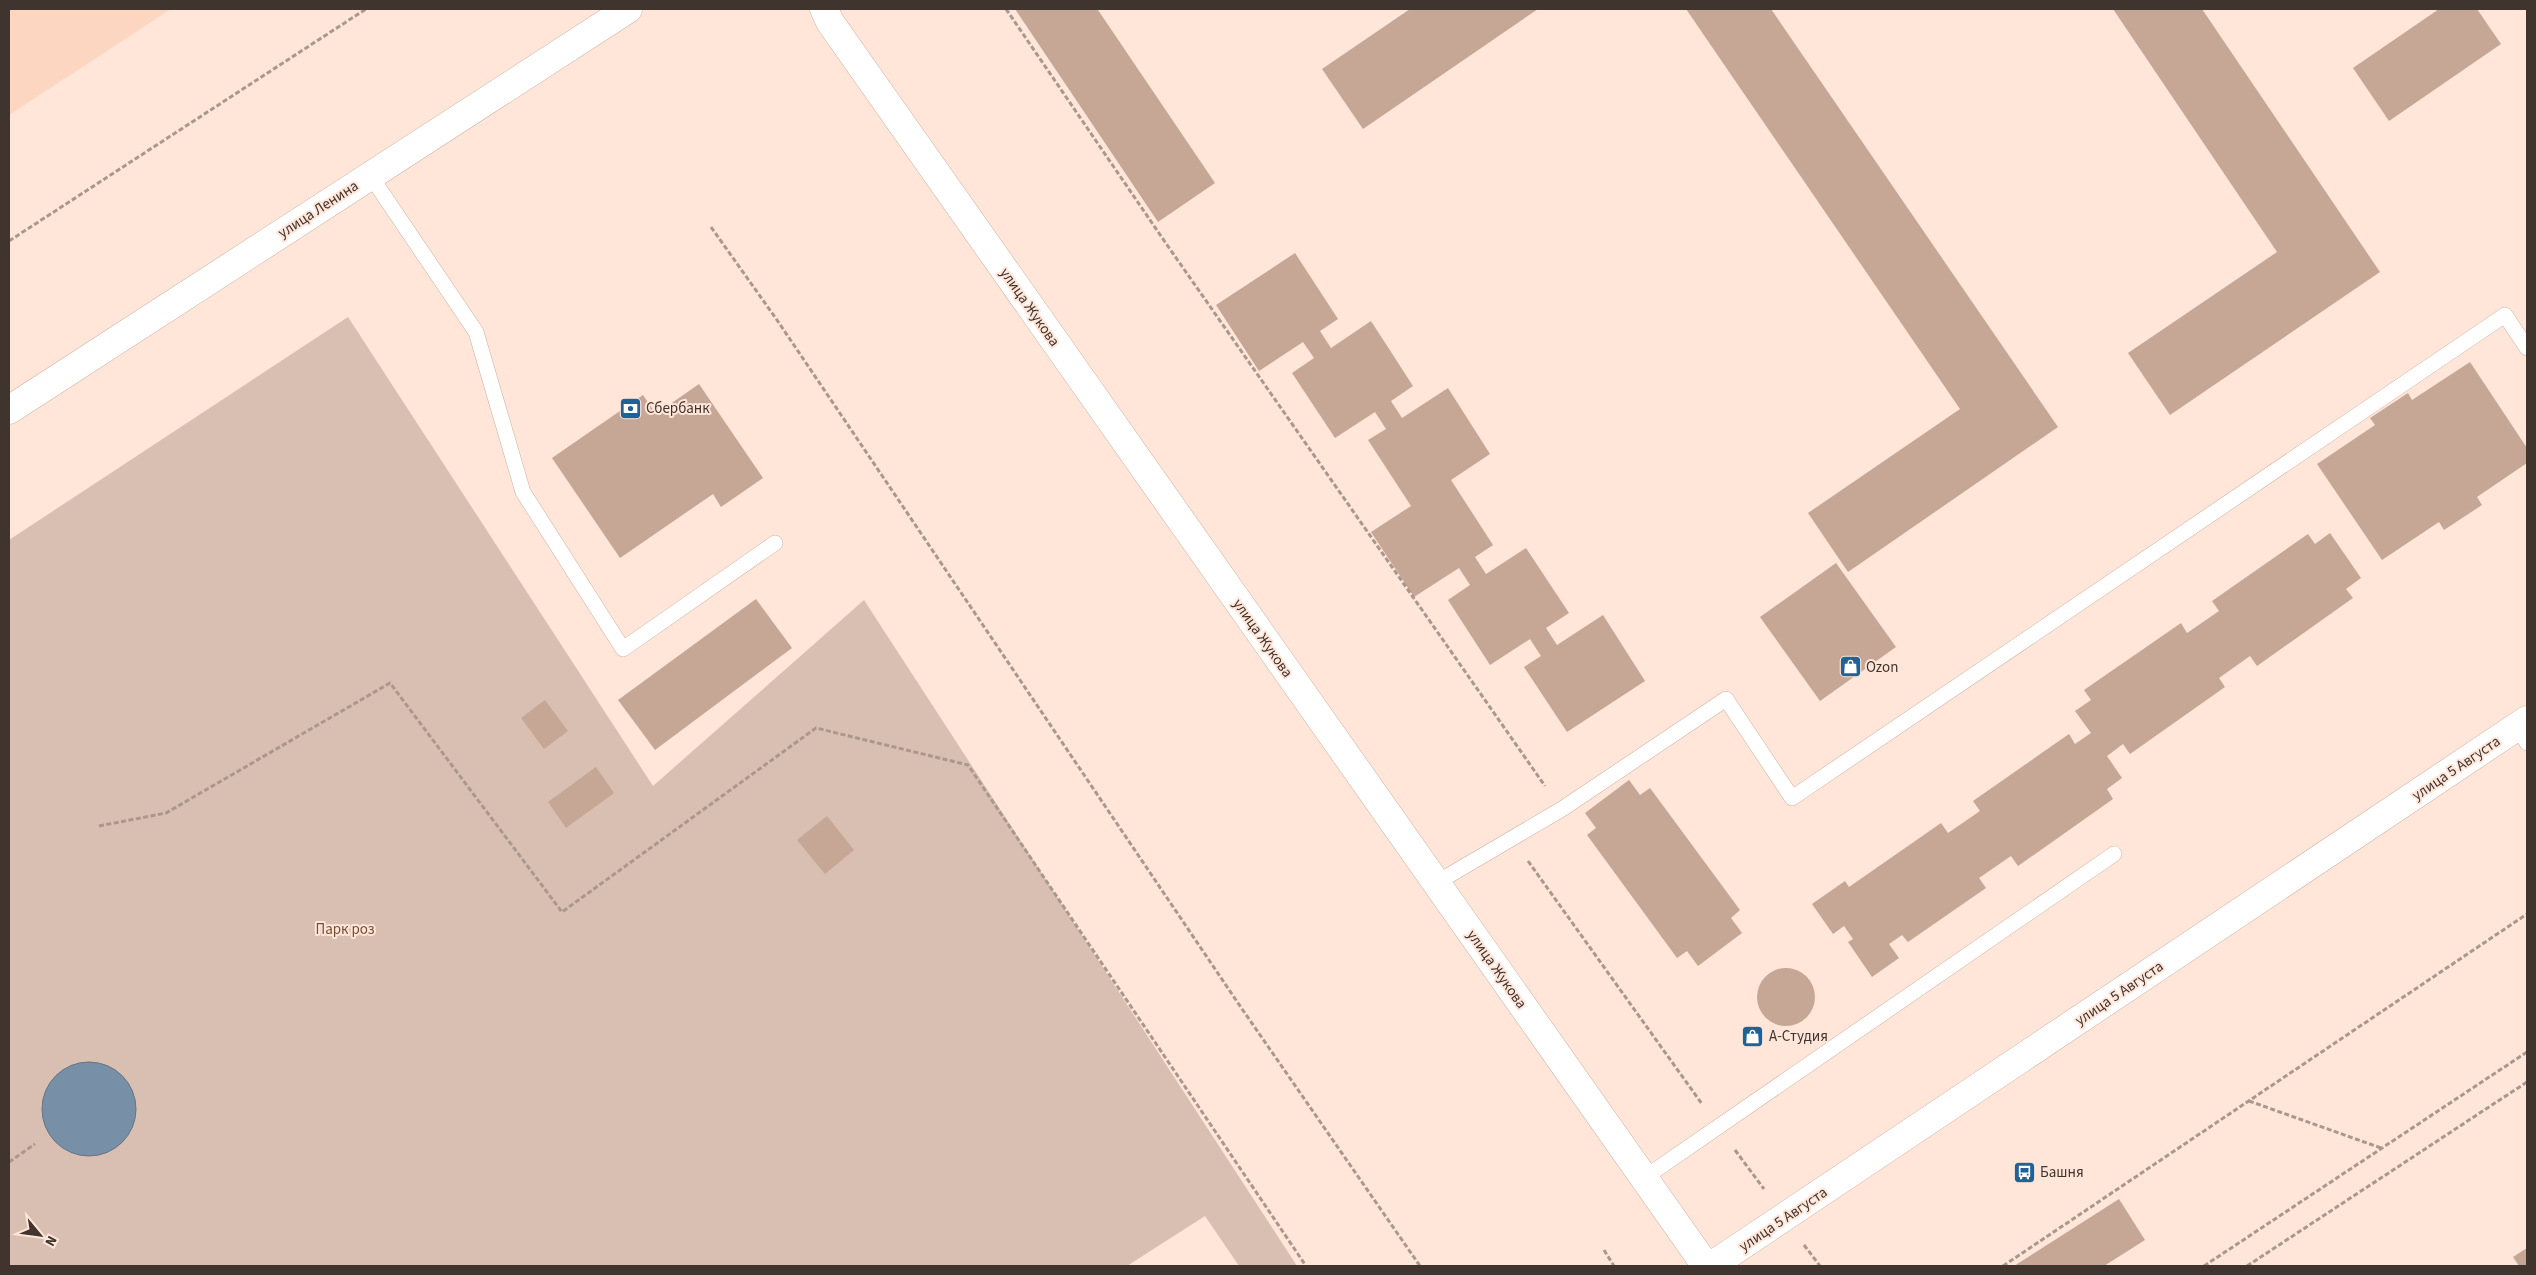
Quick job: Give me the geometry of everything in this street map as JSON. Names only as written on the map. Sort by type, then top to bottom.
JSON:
[{"type":"street","name":"улица Ленина","points":[[9,410],[628,9]]},
{"type":"street","name":"улица Жукова","points":[[824,9],[830,22],[858,62],[1706,1266]]},
{"type":"street","name":"улица 5 Августа","points":[[1711,1266],[2524,730]]},
{"type":"lane","points":[[370,175],[476,332],[523,492],[623,649],[775,543]]},
{"type":"lane","points":[[1436,883],[1562,809],[1726,699],[1792,798],[2505,316],[2527,348]]},
{"type":"lane","points":[[1644,1178],[2114,854]]},
{"type":"path","points":[[9,241],[366,9]]},
{"type":"path","points":[[1006,9],[1170,250],[1562,809]]},
{"type":"path","points":[[711,227],[788,336],[1240,1006],[1420,1266]]},
{"type":"path","points":[[99,826],[166,813],[390,683],[562,912],[816,728],[968,765],[1306,1266]]},
{"type":"path","points":[[1512,838],[1718,1127],[1820,1266]]},
{"type":"path","points":[[2002,1266],[2527,914]]},
{"type":"path","points":[[2204,1266],[2527,1052]]},
{"type":"path","points":[[2247,1266],[2527,1082]]},
{"type":"path","points":[[2249,1101],[2382,1148]]},
{"type":"path","points":[[9,1162],[35,1144]]},
{"type":"path","points":[[1604,1250],[1614,1266]]},
{"type":"shaded area","points":[[9,9],[171,9],[9,115]]},
{"type":"green space","name":"Парк роз","points":[[348,317],[653,786],[864,600],[1297,1266],[1239,1266],[1205,1216],[1127,1266],[9,1266],[9,540]]},
{"type":"water","points":[[89,1062],[107,1065],[122,1076],[133,1091],[136,1109],[133,1127],[122,1142],[107,1153],[89,1156],[71,1153],[56,1142],[45,1127],[42,1109],[45,1091],[56,1076],[71,1065]]},
{"type":"building","points":[[1015,9],[1100,9],[1098,10],[1215,183],[1158,222]]},
{"type":"building","points":[[1410,9],[1538,9],[1363,129],[1322,69]]},
{"type":"building","points":[[1686,9],[1771,9],[2058,427],[1848,572],[1808,513],[1960,409]]},
{"type":"building","points":[[2113,9],[2202,9],[2380,272],[2170,415],[2128,353],[2277,252]]},
{"type":"building","points":[[2439,9],[2477,9],[2501,44],[2389,121],[2353,68]]},
{"type":"building","points":[[1295,253],[1338,319],[1320,331],[1331,348],[1371,321],[1413,386],[1391,401],[1402,418],[1448,388],[1490,454],[1451,480],[1493,545],[1475,557],[1486,574],[1526,548],[1569,613],[1546,628],[1557,645],[1603,615],[1645,681],[1567,732],[1524,667],[1541,656],[1530,639],[1490,665],[1448,600],[1470,585],[1459,568],[1414,597],[1371,532],[1411,506],[1368,440],[1386,429],[1375,412],[1335,438],[1292,373],[1314,358],[1303,342],[1259,371],[1216,305]]},
{"type":"building","points":[[2470,362],[2527,448],[2527,463],[2477,497],[2482,505],[2444,530],[2439,522],[2382,560],[2317,464],[2375,425],[2370,418],[2408,393],[2412,400]]},
{"type":"building","points":[[699,384],[763,478],[721,507],[713,494],[620,558],[552,458],[643,395],[656,414]]},
{"type":"building","points":[[2330,533],[2361,578],[2346,589],[2353,598],[2257,666],[2250,656],[2219,678],[2225,687],[2130,754],[2123,744],[2107,756],[2122,778],[2107,789],[2113,799],[2018,866],[2011,856],[1979,878],[1986,888],[1908,942],[1902,935],[1889,944],[1899,958],[1872,977],[1848,942],[1853,939],[1844,926],[1833,934],[1812,904],[1845,881],[1849,887],[1941,823],[1948,833],[1980,811],[1973,801],[2069,734],[2075,744],[2091,733],[2075,711],[2091,700],[2084,690],[2181,623],[2187,633],[2219,611],[2212,601],[2308,534],[2315,544]]},
{"type":"building","points":[[1836,563],[1896,647],[1820,701],[1760,617]]},
{"type":"building","points":[[756,599],[792,648],[655,750],[618,700]]},
{"type":"building","points":[[545,700],[568,731],[544,749],[521,718]]},
{"type":"building","points":[[596,767],[614,793],[566,828],[548,802]]},
{"type":"building","points":[[1629,780],[1640,795],[1650,788],[1740,910],[1731,918],[1742,933],[1698,966],[1687,951],[1677,958],[1587,835],[1596,828],[1585,813]]},
{"type":"building","points":[[827,816],[854,850],[825,874],[797,840]]},
{"type":"building","points":[[1780,968],[1792,968],[1807,976],[1815,991],[1815,1003],[1807,1018],[1792,1026],[1780,1026],[1765,1018],[1757,1003],[1757,991],[1765,976]]},
{"type":"building","points":[[2119,1199],[2145,1240],[2104,1266],[2014,1266]]},
{"type":"building","points":[[2527,1248],[2527,1266],[2519,1266],[2513,1257]]},
{"type":"place","name":"Сбербанк","points":[[630,408]]},
{"type":"place","name":"Ozon","points":[[1850,667]]},
{"type":"place","name":"А-Студия","points":[[1753,1036]]},
{"type":"place","name":"Башня","points":[[2024,1172]]}]
